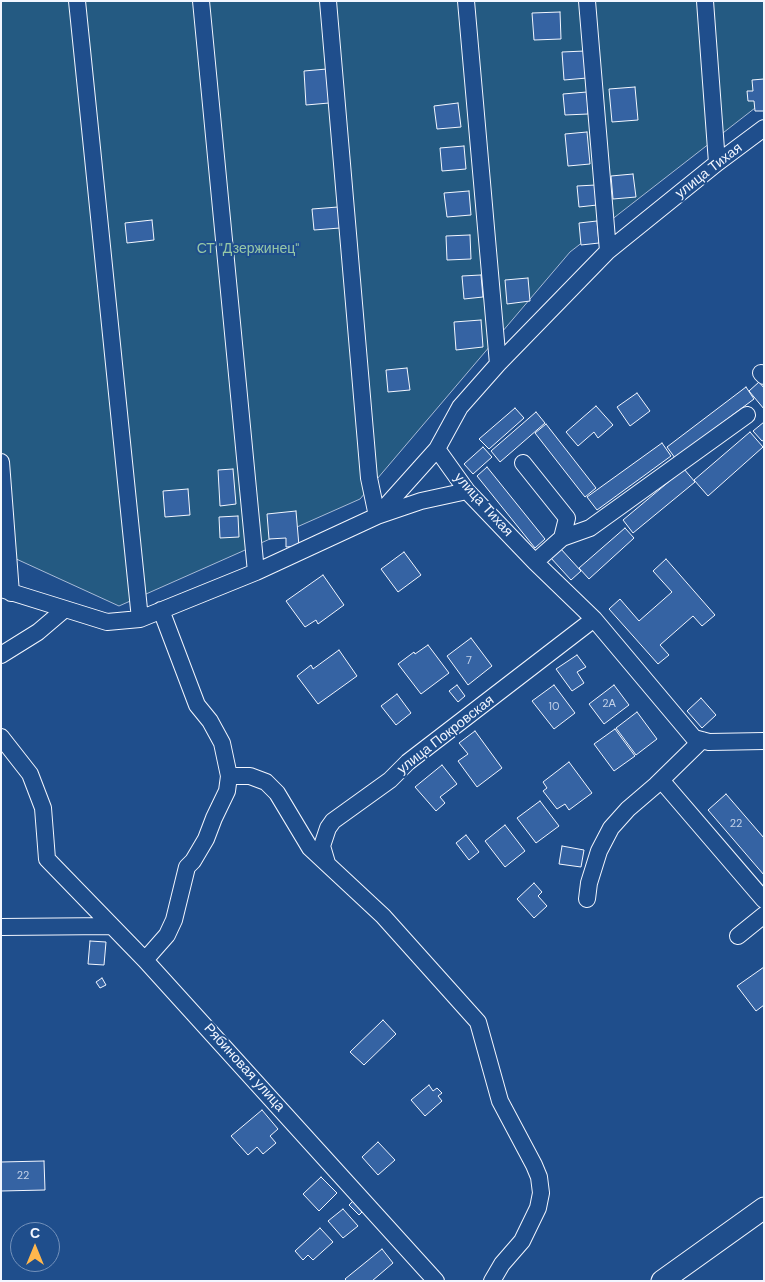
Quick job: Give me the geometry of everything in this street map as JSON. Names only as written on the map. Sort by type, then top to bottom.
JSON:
[{"type":"main road","points":[[662,1281],[764,1208]]},
{"type":"street","points":[[77,1],[140,619]]},
{"type":"street","points":[[201,1],[256,572]]},
{"type":"street","points":[[328,1],[369,478],[377,516]]},
{"type":"street","points":[[466,1],[498,364]]},
{"type":"street","points":[[587,1],[608,251]]},
{"type":"street","points":[[705,1],[717,163]]},
{"type":"street","name":"улица Тихая","points":[[702,740],[694,738],[594,619],[535,562],[467,490],[437,449],[460,407],[498,364],[608,251],[717,163],[764,128]]},
{"type":"street","points":[[535,562],[562,538],[590,528],[747,415]]},
{"type":"street","points":[[377,516],[437,449]]},
{"type":"street","points":[[1,462],[6,591],[107,622],[140,619],[256,572],[377,516],[422,501],[467,490]]},
{"type":"street","points":[[523,463],[567,518],[562,538]]},
{"type":"street","points":[[1,655],[38,632],[65,609]]},
{"type":"street","points":[[145,960],[167,935],[174,920],[186,867],[193,861],[206,839],[227,791],[229,776],[222,743],[210,721],[197,705],[161,610]]},
{"type":"street","name":"улица Покровская","points":[[327,863],[322,846],[324,837],[333,821],[390,780],[408,762],[594,619]]},
{"type":"street","name":"Рябиновая улица","points":[[1,737],[30,774],[43,808],[48,859],[145,960],[436,1281]]},
{"type":"street","points":[[587,899],[589,883],[599,851],[611,828],[628,809],[702,740],[709,742],[764,742]]},
{"type":"street","points":[[229,776],[250,776],[266,782],[277,793],[310,848],[383,916],[478,1022],[500,1101],[534,1165],[539,1177],[541,1193],[538,1208],[522,1241],[502,1264],[492,1281]]},
{"type":"street","points":[[661,780],[764,900]]},
{"type":"street","points":[[738,936],[764,915]]},
{"type":"street","points":[[1,927],[111,926]]},
{"type":"green space","name":"СТ \"Дзержинец\"","points":[[1,1],[764,1],[764,101],[570,252],[360,499],[119,606],[1,552]]},
{"type":"building","points":[[560,12],[561,39],[534,40],[532,13]]},
{"type":"building","points":[[585,51],[587,78],[564,80],[562,52]]},
{"type":"building","points":[[327,69],[329,103],[306,105],[304,71]]},
{"type":"building","points":[[764,79],[764,111],[755,111],[754,101],[748,101],[747,91],[753,91],[752,80]]},
{"type":"building","points":[[635,87],[638,120],[612,122],[609,89]]},
{"type":"building","points":[[587,92],[588,114],[565,115],[563,94]]},
{"type":"building","points":[[458,103],[461,127],[437,129],[434,106]]},
{"type":"building","points":[[587,132],[590,164],[568,166],[565,134]]},
{"type":"building","points":[[464,146],[466,169],[442,171],[440,148]]},
{"type":"building","points":[[633,174],[636,197],[613,199],[611,176]]},
{"type":"building","points":[[596,185],[597,205],[579,207],[577,186]]},
{"type":"building","points":[[469,191],[471,215],[447,217],[444,193]]},
{"type":"building","points":[[338,207],[340,228],[314,230],[312,209]]},
{"type":"building","points":[[152,220],[154,240],[127,243],[125,223]]},
{"type":"building","points":[[597,221],[599,243],[581,245],[579,223]]},
{"type":"building","points":[[470,235],[471,259],[447,260],[446,236]]},
{"type":"building","points":[[481,275],[483,297],[464,299],[462,276]]},
{"type":"building","points":[[528,278],[530,301],[507,304],[505,280]]},
{"type":"building","points":[[481,320],[483,347],[456,350],[454,322]]},
{"type":"building","points":[[407,368],[410,390],[388,392],[386,370]]},
{"type":"building","points":[[759,382],[764,388],[764,409],[749,391]]},
{"type":"building","points":[[746,387],[754,399],[675,458],[667,447]]},
{"type":"building","points":[[637,393],[650,411],[630,426],[617,407]]},
{"type":"building","points":[[596,406],[613,425],[598,438],[594,432],[578,446],[566,432]]},
{"type":"building","points":[[515,408],[524,418],[489,449],[479,439]]},
{"type":"building","points":[[536,412],[545,423],[500,462],[491,451]]},
{"type":"building","points":[[764,422],[764,440],[762,441],[753,431]]},
{"type":"building","points":[[546,424],[596,488],[585,497],[535,433]]},
{"type":"building","points":[[750,432],[763,447],[708,496],[694,480]]},
{"type":"building","points":[[662,443],[671,456],[597,510],[587,497]]},
{"type":"building","points":[[483,447],[492,457],[473,474],[464,464]]},
{"type":"building","points":[[487,467],[545,539],[535,548],[477,476]]},
{"type":"building","points":[[233,469],[236,504],[220,506],[218,470]]},
{"type":"building","points":[[684,469],[695,482],[633,533],[623,520]]},
{"type":"building","points":[[188,489],[190,515],[165,517],[163,491]]},
{"type":"building","points":[[296,511],[299,546],[286,547],[286,538],[269,539],[267,514]]},
{"type":"building","points":[[238,516],[239,537],[220,538],[219,517]]},
{"type":"building","points":[[625,528],[634,538],[589,579],[579,568]]},
{"type":"building","points":[[560,548],[581,571],[571,580],[550,557]]},
{"type":"building","points":[[404,552],[421,575],[398,592],[381,569]]},
{"type":"building","points":[[666,559],[715,615],[702,626],[693,616],[660,645],[669,655],[658,664],[609,609],[620,599],[639,621],[672,592],[653,571]]},
{"type":"building","points":[[323,575],[344,605],[318,624],[316,620],[305,627],[286,601]]},
{"type":"building","points":[[471,638],[492,666],[468,685],[447,656]]},
{"type":"building","points":[[428,645],[449,673],[421,694],[398,664],[414,652],[415,654]]},
{"type":"building","points":[[339,650],[357,676],[318,704],[297,676],[311,665],[313,669]]},
{"type":"building","points":[[577,655],[586,667],[577,672],[584,683],[572,691],[556,669]]},
{"type":"building","points":[[457,685],[465,696],[458,702],[449,691]]},
{"type":"building","points":[[554,685],[575,713],[554,729],[532,701]]},
{"type":"building","points":[[614,685],[629,705],[604,724],[589,704]]},
{"type":"building","points":[[397,694],[411,713],[396,725],[381,706]]},
{"type":"building","points":[[701,698],[716,715],[702,728],[687,711]]},
{"type":"building","points":[[637,712],[657,739],[636,755],[616,728]]},
{"type":"building","points":[[615,729],[635,756],[614,771],[594,744]]},
{"type":"building","points":[[475,731],[502,768],[477,787],[458,761],[468,754],[459,743]]},
{"type":"building","points":[[569,762],[592,793],[569,810],[565,804],[557,809],[543,791],[547,788],[543,782]]},
{"type":"building","points":[[442,765],[457,784],[440,797],[445,803],[436,811],[415,787]]},
{"type":"building","points":[[726,794],[764,838],[764,875],[708,810]]},
{"type":"building","points":[[540,801],[559,826],[536,843],[517,818]]},
{"type":"building","points":[[505,825],[525,851],[505,867],[485,841]]},
{"type":"building","points":[[466,835],[479,852],[469,860],[456,843]]},
{"type":"building","points":[[562,846],[584,850],[581,867],[559,864]]},
{"type":"building","points":[[534,883],[542,892],[538,896],[547,906],[534,918],[517,899]]},
{"type":"building","points":[[90,941],[106,942],[104,965],[88,964]]},
{"type":"building","points":[[764,967],[764,1005],[756,1011],[737,986]]},
{"type":"building","points":[[102,978],[106,985],[100,988],[96,982]]},
{"type":"building","points":[[383,1020],[396,1034],[364,1065],[350,1052]]},
{"type":"building","points":[[429,1085],[433,1091],[437,1088],[442,1093],[438,1096],[442,1101],[425,1116],[411,1100]]},
{"type":"building","points":[[262,1110],[278,1129],[270,1136],[276,1143],[263,1154],[257,1147],[248,1155],[231,1136]]},
{"type":"building","points":[[378,1142],[395,1160],[378,1175],[362,1157]]},
{"type":"building","points":[[44,1161],[45,1190],[1,1191],[1,1162]]},
{"type":"building","points":[[321,1177],[337,1193],[319,1211],[303,1194]]},
{"type":"building","points":[[354,1200],[364,1210],[359,1215],[349,1205]]},
{"type":"building","points":[[343,1209],[358,1226],[343,1238],[328,1221]]},
{"type":"building","points":[[320,1228],[333,1242],[313,1260],[308,1255],[303,1260],[295,1251]]},
{"type":"building","points":[[382,1249],[393,1263],[372,1281],[347,1281],[345,1279]]}]
